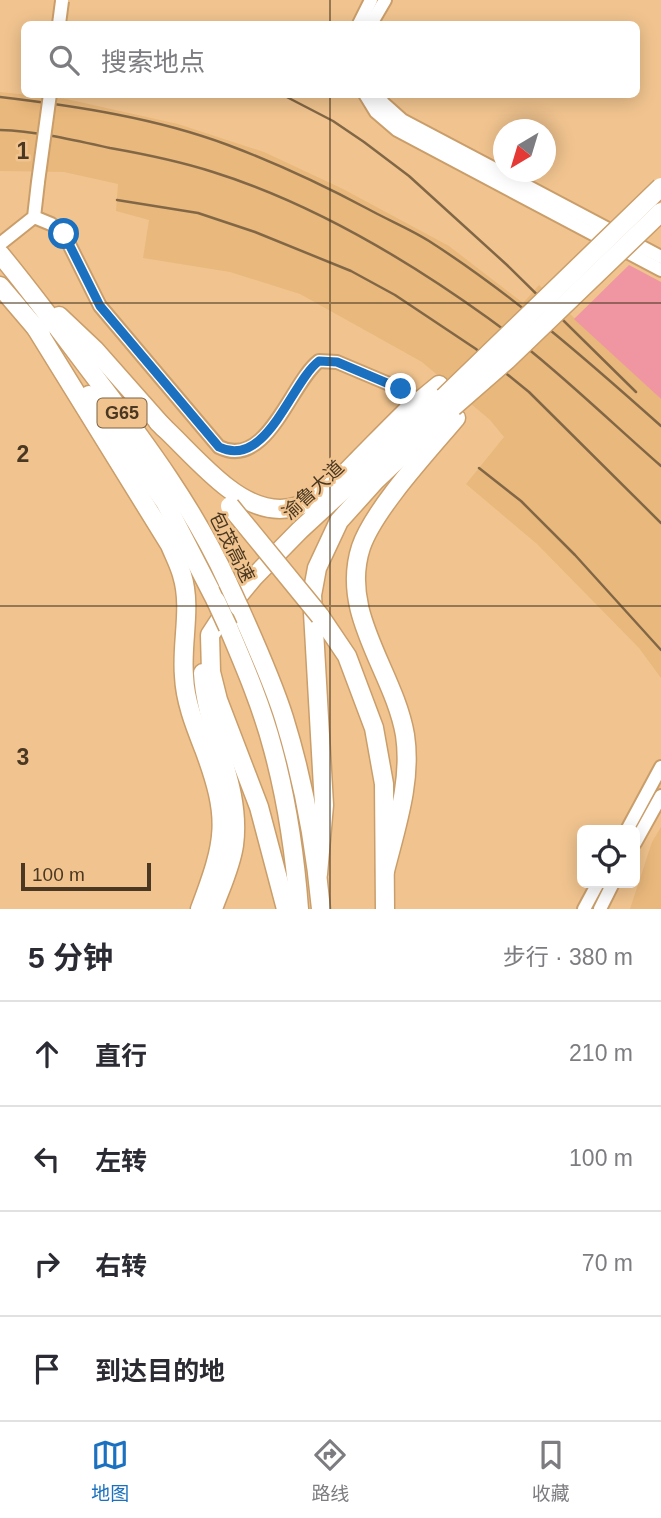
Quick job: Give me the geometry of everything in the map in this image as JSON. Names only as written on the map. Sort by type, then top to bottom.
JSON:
[{"type":"highway","points":[[402,415],[444,400],[501,355],[661,187]]},
{"type":"highway","points":[[318,874],[324,806],[312,595],[317,568],[339,521],[444,400],[501,355],[661,212]]},
{"type":"highway","name":"包茂高速","points":[[0,254],[174,485],[213,550],[284,717],[302,787],[318,874],[321,909]]},
{"type":"highway","points":[[23,282],[95,350],[159,422],[320,616],[347,656],[374,727],[384,784],[384,909]]},
{"type":"highway","name":"包茂高速","points":[[0,286],[34,325],[123,440],[165,502],[216,601],[253,686],[273,747],[288,811],[299,909]]},
{"type":"highway","points":[[34,325],[170,545],[182,574],[186,597],[184,677],[190,710],[220,794],[222,813],[221,845],[200,909]]},
{"type":"highway","points":[[401,389],[444,400]]},
{"type":"highway","points":[[159,422],[228,488],[249,502],[266,508],[286,508],[304,505],[333,486],[410,408],[408,396],[401,389]]},
{"type":"highway","points":[[384,871],[405,782],[406,744],[397,705],[358,607],[356,568],[362,544],[444,400]]},
{"type":"highway","name":"渝鲁大道","points":[[210,635],[253,578],[300,530],[444,400]]},
{"type":"highway","points":[[210,635],[203,671],[204,695],[229,782],[235,834],[232,858],[213,909]]},
{"type":"highway","points":[[210,635],[211,672],[218,700],[258,807],[286,909]]},
{"type":"street","points":[[59,21],[62,0]]},
{"type":"street","points":[[360,21],[371,0]]},
{"type":"street","points":[[373,21],[384,0]]},
{"type":"street","points":[[0,244],[34,217],[49,98]]},
{"type":"street","points":[[367,98],[376,112],[397,130],[661,270]]},
{"type":"street","points":[[380,98],[402,120],[661,257]]},
{"type":"street","points":[[34,217],[64,234],[100,306],[219,447],[229,452],[247,448],[274,426],[308,372],[319,361],[337,362],[401,389]]},
{"type":"street","points":[[630,825],[661,767]]},
{"type":"street","points":[[640,834],[661,796]]},
{"type":"street","points":[[584,909],[595,888]]},
{"type":"street","points":[[600,909],[612,888]]},
{"type":"street","points":[[608,909],[614,888]]},
{"type":"shaded area","points":[[0,92],[21,94],[21,98],[66,99],[178,124],[264,152],[343,189],[449,246],[523,303],[539,285],[661,399],[661,678],[639,648],[537,544],[466,484],[504,437],[490,420],[422,362],[300,294],[230,272],[143,258],[149,220],[116,211],[118,184],[64,172],[0,171]]},
{"type":"shaded area","points":[[629,265],[661,282],[661,399],[574,319]]},
{"type":"shaded area","points":[[661,827],[661,909],[630,909],[637,888],[640,888],[640,879],[652,842]]},
{"type":"railway","points":[[0,97],[87,109],[173,127],[246,152],[334,191],[422,237],[490,283],[577,353],[661,426]]},
{"type":"railway","points":[[289,98],[333,121],[409,176],[507,265],[636,392]]},
{"type":"railway","points":[[0,130],[55,136],[187,164],[249,184],[321,216],[390,254],[488,318],[555,371],[661,466]]},
{"type":"railway","points":[[117,200],[198,213],[255,232],[351,271],[395,295],[476,349],[529,392],[661,523]]},
{"type":"railway","points":[[479,468],[521,501],[575,555],[661,650]]},
{"type":"route","points":[[64,234],[100,306],[219,447],[229,452],[247,448],[274,426],[308,372],[319,361],[337,362],[401,389]]}]
